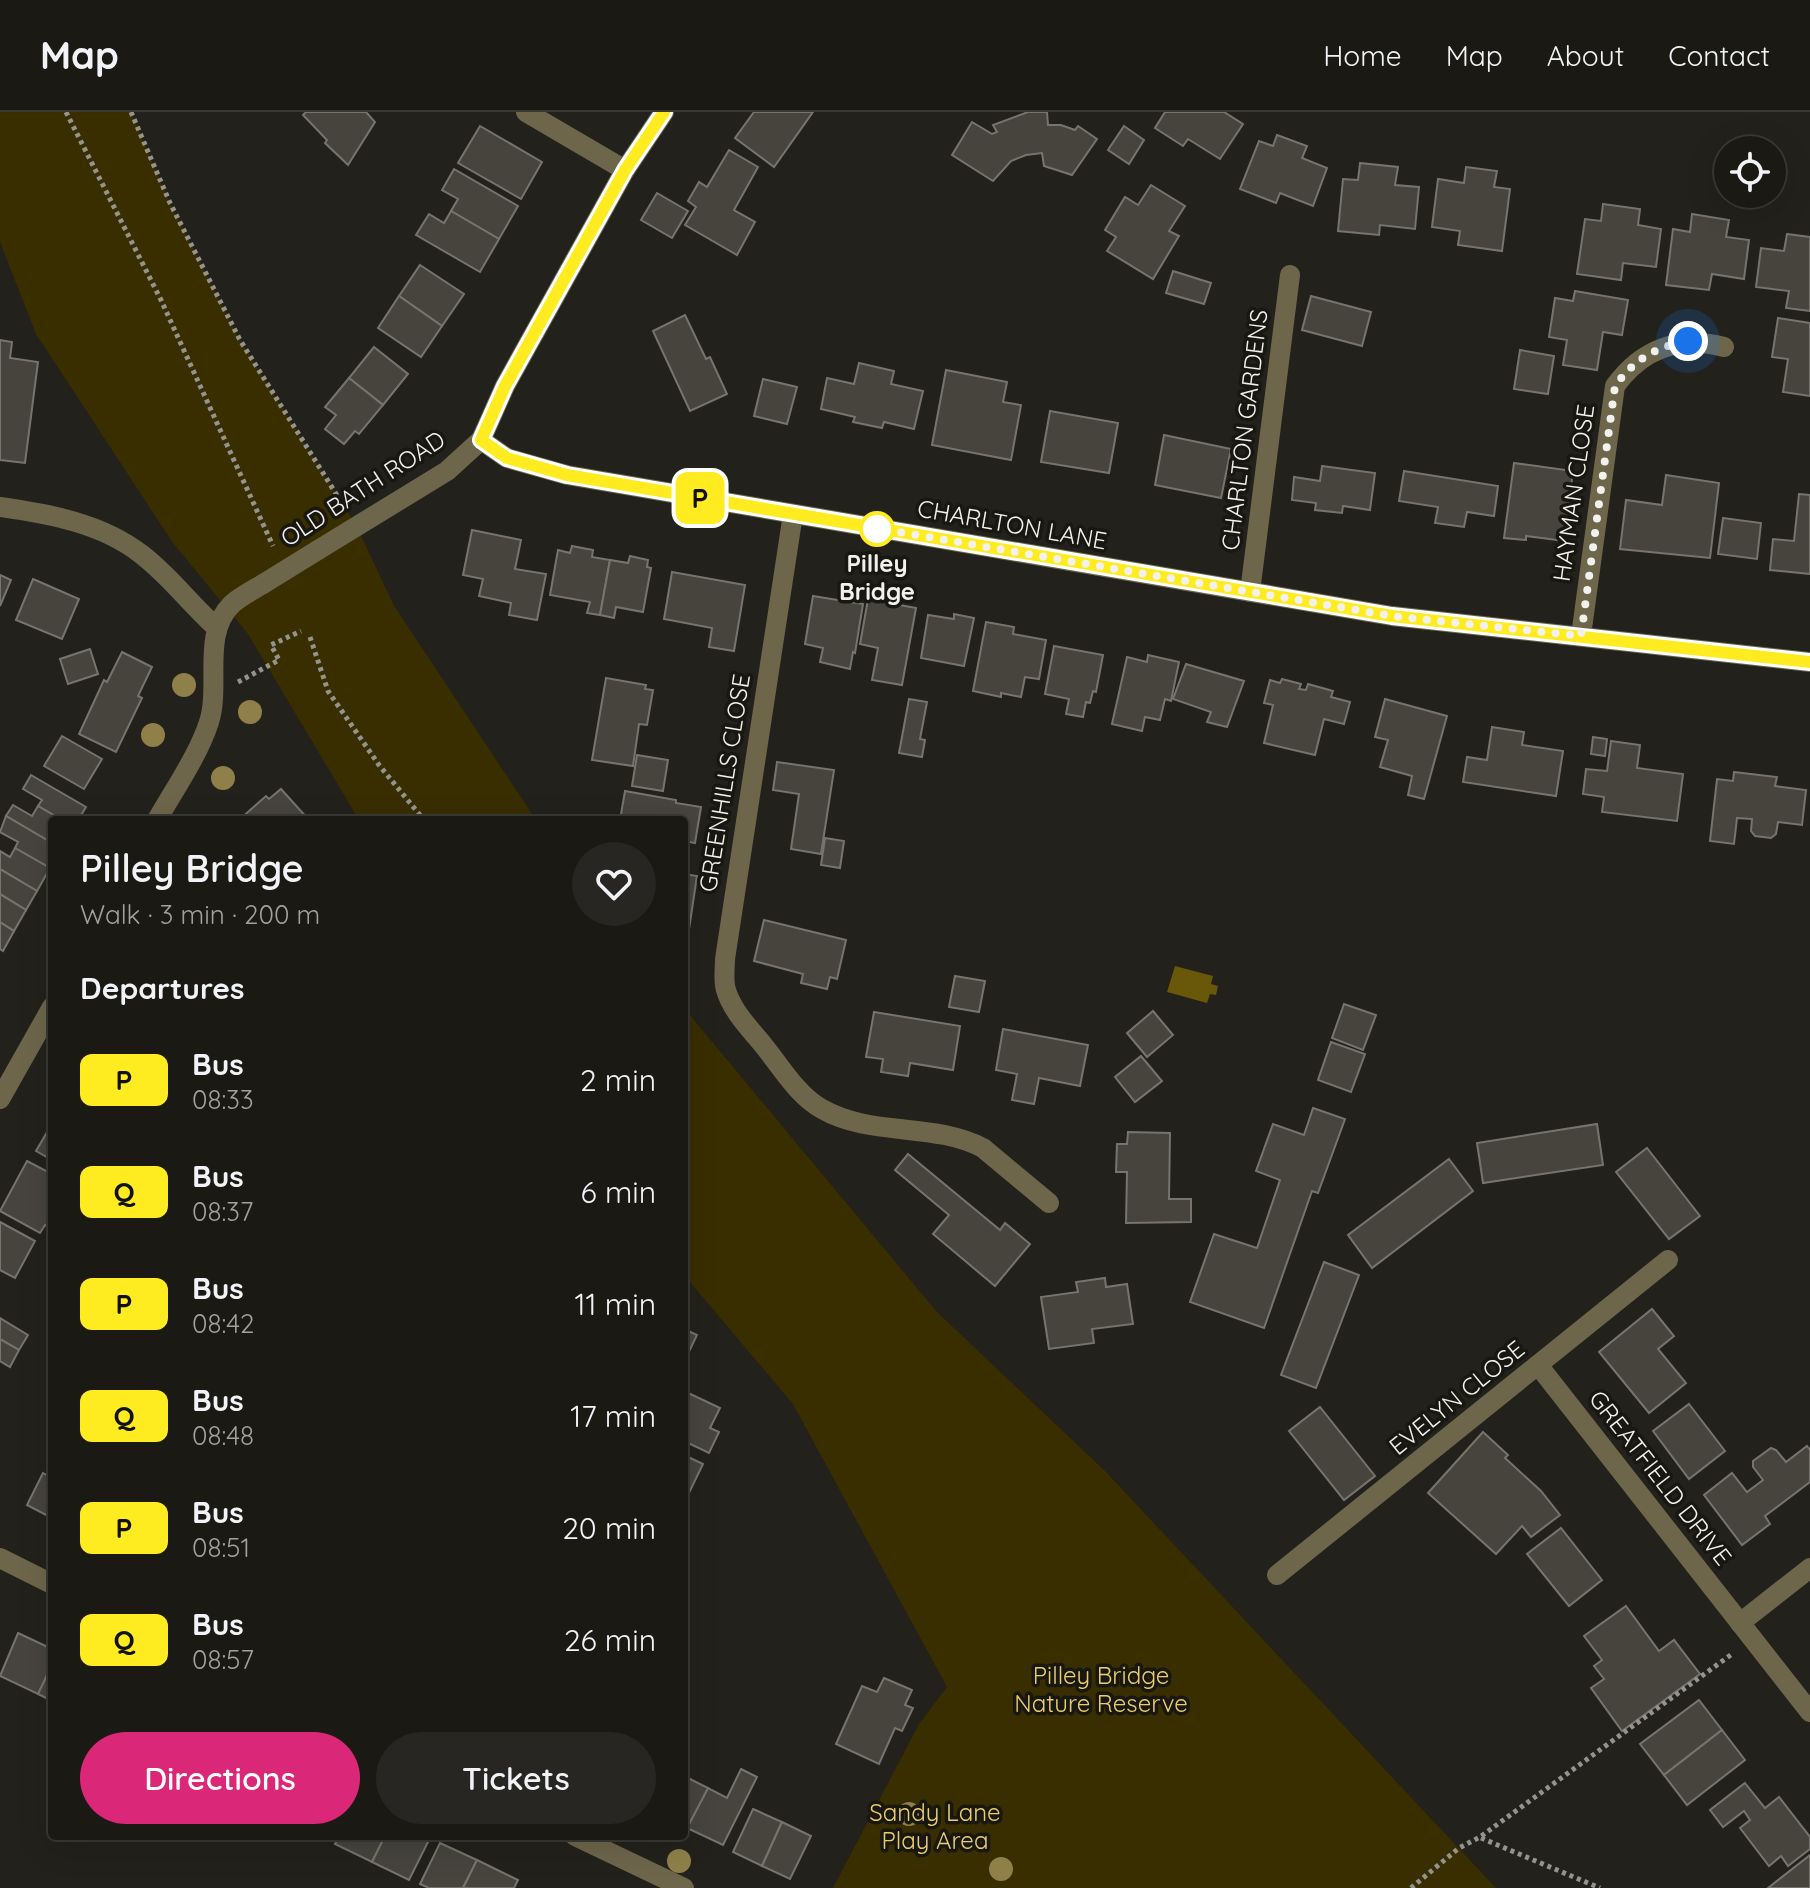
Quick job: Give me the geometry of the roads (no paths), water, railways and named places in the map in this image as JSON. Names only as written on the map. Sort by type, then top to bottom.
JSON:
[{"type":"street","points":[[526,112],[625,170]]},
{"type":"street","name":"OLD BATH ROAD","points":[[217,628],[232,604],[447,471],[481,440],[505,386],[625,170],[664,112]]},
{"type":"street","name":"CHARLTON GARDENS","points":[[1250,592],[1290,275]]},
{"type":"street","name":"HAYMAN CLOSE","points":[[1581,636],[1615,386],[1638,360],[1669,344],[1707,342],[1724,347]]},
{"type":"street","name":"CHARLTON LANE","points":[[481,440],[507,458],[567,475],[1392,616],[1810,662]]},
{"type":"street","points":[[0,507],[79,523],[117,538],[163,573],[217,628],[214,704],[208,725],[159,816]]},
{"type":"street","name":"GREENHILLS CLOSE","points":[[793,514],[725,959],[726,990],[740,1016],[804,1095],[821,1109],[861,1124],[951,1136],[972,1142],[1049,1203]]},
{"type":"street","points":[[0,1099],[48,1014]]},
{"type":"street","name":"EVELYN CLOSE","points":[[1277,1575],[1668,1260]]},
{"type":"street","name":"GREATFIELD DRIVE","points":[[1538,1365],[1810,1712]]},
{"type":"street","points":[[0,1558],[48,1582]]},
{"type":"street","points":[[1740,1623],[1810,1568]]},
{"type":"street","points":[[583,1840],[684,1888]]},
{"type":"place","name":"Pilley Bridge","points":[[877,529]]},
{"type":"park label","name":"Pilley Bridge Nature Reserve","points":[[1101,1690]]},
{"type":"park label","name":"Sandy Lane Play Area","points":[[935,1827]]}]
